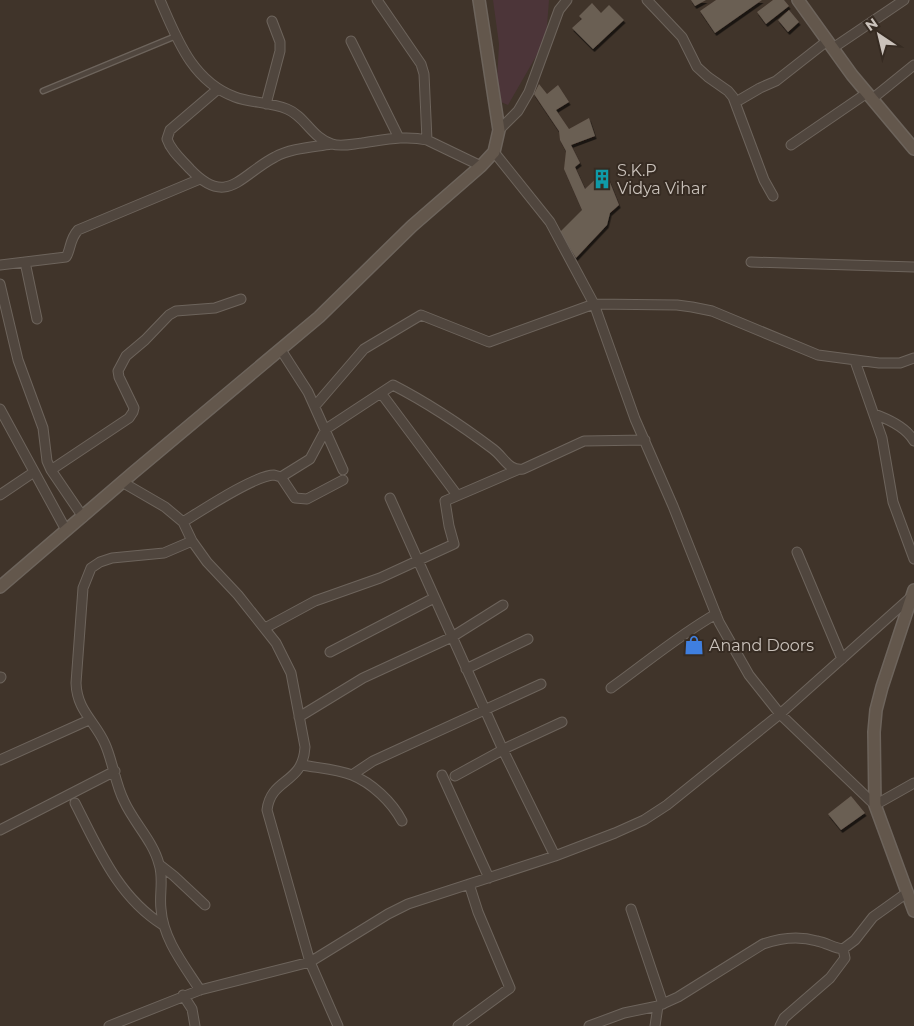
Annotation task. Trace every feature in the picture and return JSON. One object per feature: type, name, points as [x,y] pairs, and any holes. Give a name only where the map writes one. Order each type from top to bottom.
[{"type":"main road","points":[[0,587],[122,482],[281,350],[346,292],[412,226],[481,166],[494,152],[499,130],[479,0]]},
{"type":"main road","points":[[798,0],[870,96],[914,148]]},
{"type":"main road","points":[[912,594],[876,710],[874,732],[875,804],[914,911]]},
{"type":"street","points":[[160,0],[187,59],[200,75],[218,89],[236,98],[288,109],[298,116],[314,134],[331,144]]},
{"type":"street","points":[[377,0],[423,69],[427,140]]},
{"type":"street","points":[[499,130],[518,111],[529,92],[559,10],[566,0]]},
{"type":"street","points":[[647,0],[682,37],[697,67],[728,91],[736,102],[764,180],[773,196]]},
{"type":"street","points":[[736,102],[776,81],[830,44],[904,0]]},
{"type":"street","points":[[266,104],[280,51],[280,42],[272,22]]},
{"type":"street","points":[[351,41],[399,138]]},
{"type":"street","points":[[792,145],[870,96],[914,65]]},
{"type":"street","points":[[218,89],[170,130],[166,139],[170,147],[200,179],[208,185],[218,188],[239,181],[275,156],[331,144],[343,145],[399,138],[427,140],[481,166]]},
{"type":"street","points":[[494,152],[550,222],[594,304],[635,419],[716,614],[749,675],[780,714],[875,804],[914,783]]},
{"type":"street","points":[[0,265],[66,257],[69,253],[72,238],[78,230],[200,179]]},
{"type":"street","points":[[25,262],[37,319]]},
{"type":"street","points":[[751,262],[914,267]]},
{"type":"street","points":[[0,284],[18,360],[43,428],[47,461],[51,470],[83,516]]},
{"type":"street","points":[[51,470],[129,418],[134,408],[118,377],[118,371],[126,356],[146,340],[169,315],[183,310],[225,306],[241,299]]},
{"type":"street","points":[[315,406],[364,349],[421,315],[489,342],[594,304],[692,306],[712,311],[818,356],[900,363],[914,358]]},
{"type":"street","points":[[281,350],[308,392],[343,470]]},
{"type":"street","points":[[855,360],[882,438],[893,502],[914,559]]},
{"type":"street","points":[[281,477],[310,458],[326,429],[393,385],[432,406],[495,450],[511,467],[517,470]]},
{"type":"street","points":[[381,393],[457,495]]},
{"type":"street","points":[[0,409],[66,530]]},
{"type":"street","points":[[874,414],[890,420],[912,437],[914,441]]},
{"type":"street","points":[[265,628],[315,602],[380,578],[454,544],[445,501],[457,495],[523,469],[584,441],[645,440]]},
{"type":"street","points":[[0,495],[34,472]]},
{"type":"street","points":[[183,522],[250,483],[274,475],[281,477],[295,498],[302,499],[307,499],[343,480]]},
{"type":"street","points":[[122,482],[164,507],[183,522],[192,541],[212,568],[265,628],[285,658],[291,673],[305,747],[302,765],[296,774],[272,793],[267,810],[310,962],[338,1026]]},
{"type":"street","points":[[390,498],[466,670],[555,856]]},
{"type":"street","points":[[192,541],[164,553],[112,558],[100,562],[91,568],[83,588],[76,683],[79,701],[104,740],[115,771],[121,796],[156,854],[160,865],[162,881],[160,907],[163,925],[175,950],[200,990]]},
{"type":"street","points":[[797,552],[842,659]]},
{"type":"street","points":[[109,1026],[184,995],[310,962],[388,914],[408,904],[555,856],[644,820],[667,805],[780,714],[912,594]]},
{"type":"street","points":[[330,652],[434,598]]},
{"type":"street","points":[[299,717],[363,678],[452,637],[504,605]]},
{"type":"street","points":[[611,688],[683,634],[716,614]]},
{"type":"street","points":[[466,670],[528,639]]},
{"type":"street","points":[[352,775],[373,761],[541,684]]},
{"type":"street","points":[[0,760],[90,720]]},
{"type":"street","points":[[455,776],[503,750],[562,722]]},
{"type":"street","points":[[302,765],[352,775],[372,787],[390,803],[402,821]]},
{"type":"street","points":[[0,830],[115,771]]},
{"type":"street","points":[[442,775],[489,878]]},
{"type":"street","points":[[75,803],[114,877],[141,909],[163,925]]},
{"type":"street","points":[[160,865],[205,905]]},
{"type":"street","points":[[458,1026],[510,988],[478,912],[469,884]]},
{"type":"street","points":[[589,1026],[624,1013],[660,1005],[697,985],[763,944],[774,940],[787,938],[812,940],[843,949],[856,940],[873,918],[908,892]]},
{"type":"street","points":[[631,909],[660,1005],[655,1026]]},
{"type":"street","points":[[780,1026],[784,1018],[830,978],[845,958],[843,949]]},
{"type":"street","points":[[184,995],[192,1009],[195,1026]]},
{"type":"lane","points":[[42,91],[176,36]]},
{"type":"shaded area","points":[[493,0],[549,0],[546,39],[508,105],[496,100],[499,44]]},
{"type":"building","points":[[691,0],[706,0],[695,6]]},
{"type":"building","points":[[716,0],[762,0],[715,33],[700,11]]},
{"type":"building","points":[[773,0],[784,0],[789,6],[766,24],[757,12]]},
{"type":"building","points":[[592,3],[601,13],[609,5],[624,20],[593,49],[572,28],[582,19],[579,16]]},
{"type":"building","points":[[789,10],[799,22],[788,32],[778,20]]},
{"type":"building","name":"S.K.P Vidya Vihar","points":[[539,84],[547,94],[558,85],[569,102],[556,110],[569,129],[589,118],[595,136],[571,145],[580,163],[575,167],[585,189],[605,170],[619,205],[610,213],[607,225],[576,258],[560,232],[582,210],[564,169],[566,151],[560,140],[559,131],[534,94]]},
{"type":"building","points":[[851,796],[865,813],[841,830],[828,814]]},
{"type":"place","name":"S.K.P Vidya Vihar","points":[[602,179]]},
{"type":"place","name":"Anand Doors","points":[[694,645]]}]
